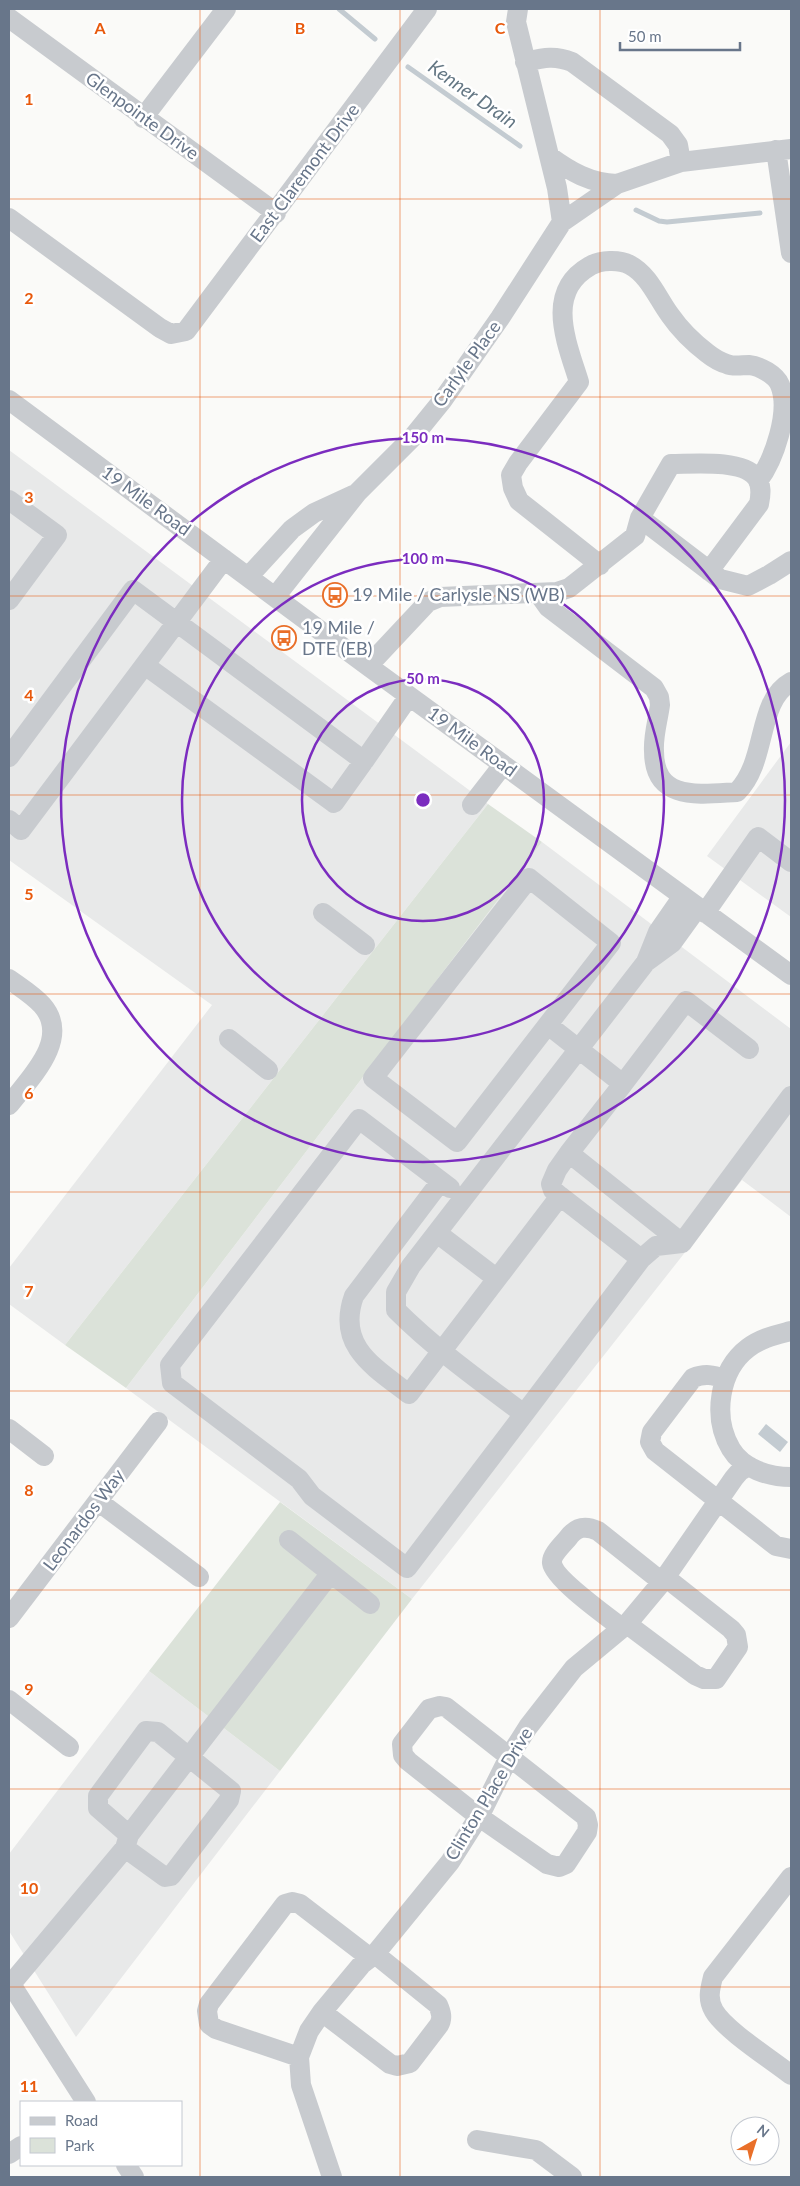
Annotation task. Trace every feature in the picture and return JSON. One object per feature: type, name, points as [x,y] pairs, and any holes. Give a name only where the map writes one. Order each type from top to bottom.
[{"type":"street","points":[[143,118],[226,9]]},
{"type":"street","name":"East Claremont Drive","points":[[9,218],[160,328],[171,334],[180,333],[190,327],[427,9]]},
{"type":"street","points":[[518,9],[516,22],[557,188],[562,222]]},
{"type":"street","name":"Glenpointe Drive","points":[[9,18],[143,118],[276,213]]},
{"type":"street","points":[[525,62],[560,57],[572,62],[670,134],[678,145],[681,162]]},
{"type":"street","name":"Carlyle Place","points":[[275,597],[357,493],[412,438],[442,401],[500,318],[562,222],[617,184],[681,162],[784,150],[791,254]]},
{"type":"street","name":"Carlyle Place","points":[[549,156],[562,165],[598,183],[617,184]]},
{"type":"street","points":[[600,565],[520,501],[513,488],[511,475],[579,382],[564,333],[562,316],[564,297],[573,280],[584,270],[598,262],[630,265],[654,286],[661,303],[671,317],[708,354],[728,365],[752,365],[768,372],[779,383],[784,398],[779,441],[766,470],[758,481]]},
{"type":"street","name":"19 Mile Road","points":[[9,400],[368,666],[791,975]]},
{"type":"street","points":[[368,666],[428,602],[440,597],[556,592],[569,588],[635,536],[640,518],[671,464],[722,464],[747,470],[758,481],[761,490],[759,504],[709,571]]},
{"type":"street","name":"Carlyle Place","points":[[248,577],[292,529],[314,513],[357,493]]},
{"type":"street","points":[[9,500],[57,535],[9,600]]},
{"type":"street","points":[[640,518],[720,579],[748,586],[791,561]]},
{"type":"street","points":[[9,820],[22,830],[224,559]]},
{"type":"street","points":[[9,757],[133,590],[364,760]]},
{"type":"street","points":[[538,593],[548,607],[654,688],[659,697],[660,705],[654,752],[658,776],[666,786],[678,792],[706,794],[737,792],[752,772],[772,701],[782,687],[791,682]]},
{"type":"street","points":[[146,666],[334,803],[409,696]]},
{"type":"street","points":[[472,805],[503,765]]},
{"type":"street","points":[[524,1414],[414,1328],[396,1310],[396,1292],[411,1266],[646,962],[658,932],[696,905],[758,837],[791,862]]},
{"type":"street","points":[[529,878],[611,943],[548,1025],[457,1142],[374,1078],[529,878]]},
{"type":"street","points":[[323,914],[364,945]]},
{"type":"street","points":[[9,979],[42,1005],[48,1014],[52,1028],[52,1042],[46,1056],[9,1105]]},
{"type":"street","points":[[641,1259],[553,1190],[551,1184],[557,1170],[686,1001],[749,1049]]},
{"type":"street","points":[[548,1025],[623,1084]]},
{"type":"street","points":[[229,1039],[268,1070]]},
{"type":"street","points":[[464,1198],[359,1119],[170,1365],[172,1383],[299,1479],[312,1496],[407,1568],[641,1259],[656,1246],[682,1243],[791,1096]]},
{"type":"street","points":[[569,1153],[682,1243]]},
{"type":"street","points":[[441,1181],[354,1296],[349,1318],[350,1334],[356,1348],[366,1360],[409,1394],[560,1196]]},
{"type":"street","points":[[437,1232],[496,1278]]},
{"type":"street","points":[[791,1331],[768,1337],[750,1346],[739,1356],[725,1379],[720,1403],[724,1431],[731,1450],[749,1466],[765,1474],[791,1477]]},
{"type":"street","points":[[725,1379],[710,1374],[693,1378],[652,1432],[650,1442],[655,1451],[776,1546],[791,1549]]},
{"type":"street","name":"Leonardos Way","points":[[9,1618],[158,1422]]},
{"type":"street","points":[[9,1429],[44,1456]]},
{"type":"street","name":"Clinton Place Drive","points":[[332,2177],[301,2085],[299,2057],[309,2031],[322,2012],[450,1862],[478,1816],[509,1757],[528,1727],[567,1676],[584,1659],[624,1626],[664,1580],[734,1478],[740,1470],[749,1466]]},
{"type":"street","points":[[99,1502],[199,1577]]},
{"type":"street","points":[[585,1528],[598,1531],[664,1580],[731,1629],[736,1635],[738,1647],[735,1654],[716,1679],[704,1679],[695,1675],[563,1581],[554,1568],[553,1556],[573,1532],[585,1528]]},
{"type":"street","points":[[290,1540],[330,1574],[370,1604]]},
{"type":"street","points":[[85,2101],[10,1982],[127,1841],[330,1574]]},
{"type":"street","points":[[9,1700],[69,1747]]},
{"type":"street","points":[[440,1706],[446,1707],[509,1757],[586,1817],[588,1825],[584,1839],[566,1864],[555,1867],[547,1864],[478,1816],[413,1766],[403,1755],[402,1744],[429,1708],[440,1706]]},
{"type":"street","points":[[146,1730],[158,1732],[189,1758],[231,1791],[229,1800],[171,1876],[164,1877],[127,1841],[98,1808],[98,1796],[146,1730]]},
{"type":"street","points":[[791,1877],[713,1977],[708,1994],[713,2010],[723,2022],[791,2075]]},
{"type":"street","points":[[299,2057],[216,2029],[210,2024],[208,2011],[209,2004],[285,1904],[292,1902],[300,1904],[438,2005],[442,2019],[410,2063],[397,2066],[381,2058],[322,2012]]},
{"type":"street","points":[[477,2140],[536,2150],[572,2177]]},
{"type":"street","points":[[9,2154],[20,2147]]},
{"type":"street","points":[[127,2166],[134,2177]]},
{"type":"shaded area","points":[[9,450],[488,804],[65,1345],[9,1304],[9,1268],[212,1005],[9,860]]},
{"type":"shaded area","points":[[791,742],[791,917],[707,856]]},
{"type":"shaded area","points":[[542,842],[791,1029],[791,1217],[742,1180],[412,1599],[126,1388]]},
{"type":"shaded area","points":[[766,1424],[788,1442],[780,1452],[758,1434]]},
{"type":"shaded area","points":[[149,1671],[280,1771],[76,2037],[9,1931],[9,1854]]},
{"type":"green space","points":[[488,804],[542,842],[126,1388],[65,1345]]},
{"type":"green space","points":[[280,1502],[412,1599],[280,1771],[149,1671]]},
{"type":"waterway","name":"Kenner Drain","points":[[339,9],[375,39]]},
{"type":"waterway","name":"Kenner Drain","points":[[408,67],[520,146]]},
{"type":"waterway","name":"Kenner Drain","points":[[636,210],[659,221],[667,222],[760,213]]},
{"type":"place","name":"19 Mile / Carlysle NS (WB)","points":[[335,595]]},
{"type":"place","name":"19 Mile / DTE (EB)","points":[[284,638]]}]
